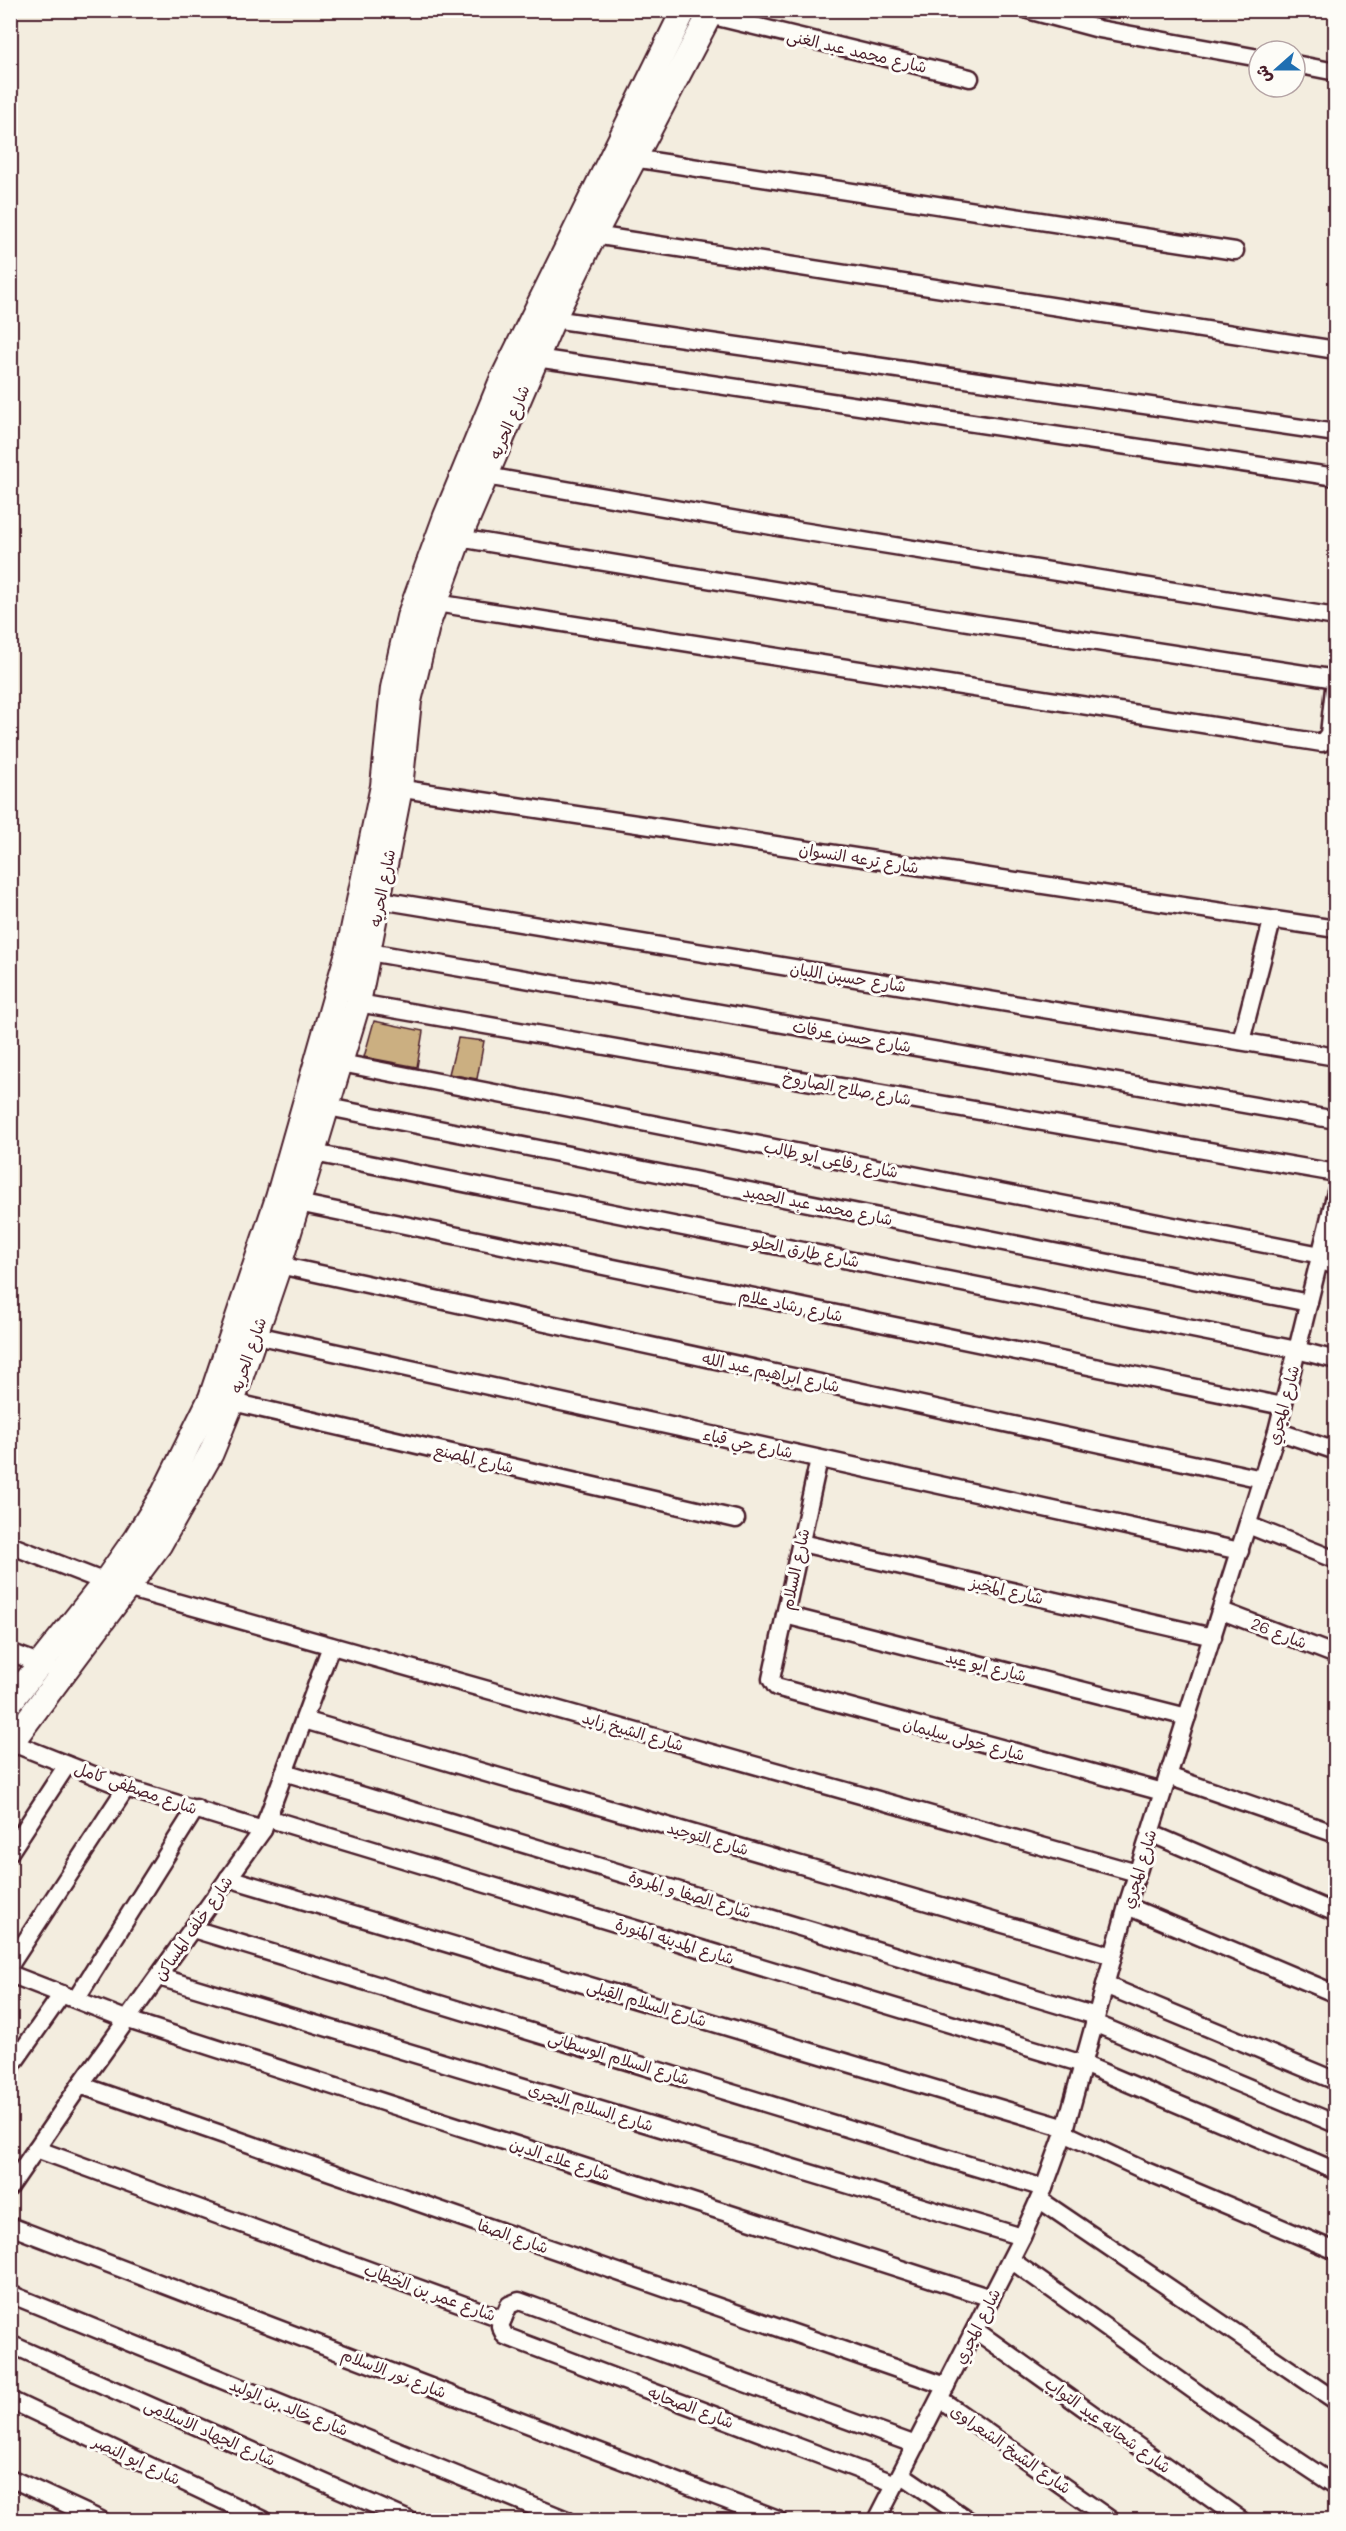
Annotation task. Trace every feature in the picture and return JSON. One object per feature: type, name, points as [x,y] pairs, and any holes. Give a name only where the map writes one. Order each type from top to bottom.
[{"type":"main road","name":"شارع الحريه","points":[[11,1743],[129,1588],[186,1500],[210,1453],[221,1400],[278,1198],[320,1056],[371,898],[412,684],[436,603],[459,538],[553,318],[633,158],[681,42],[684,10]]},
{"type":"main road","name":"شارع الحريه","points":[[391,787],[391,707],[402,640],[446,516],[502,380],[681,42],[711,13]]},
{"type":"main road","name":"شارع الحريه","points":[[10,1702],[105,1582],[164,1493],[221,1400],[256,1335],[314,1153],[358,1003],[369,952],[371,898]]},
{"type":"street","points":[[1028,10],[1099,29],[1247,56]]},
{"type":"street","name":"شارع محمد عبد الغنى","points":[[711,13],[970,78]]},
{"type":"street","points":[[1307,66],[1335,72]]},
{"type":"street","points":[[633,158],[1235,251]]},
{"type":"street","points":[[594,235],[1203,328],[1335,351]]},
{"type":"street","points":[[553,318],[1335,433]]},
{"type":"street","points":[[537,358],[1335,477]]},
{"type":"street","points":[[486,476],[807,532],[1335,617]]},
{"type":"street","points":[[436,603],[1323,743],[1329,734],[1335,680],[459,538]]},
{"type":"street","name":"شارع ترعه النسوان","points":[[391,787],[1335,929]]},
{"type":"street","name":"شارع حسين اللبان","points":[[371,898],[1335,1057]]},
{"type":"street","points":[[1241,1041],[1272,921]]},
{"type":"street","name":"شارع حسن عرفات","points":[[369,952],[1335,1120]]},
{"type":"street","name":"شارع صلاح الصاروخ","points":[[358,1003],[1335,1173]]},
{"type":"street","name":"شارع رفاعى ابو طالب","points":[[341,1063],[1320,1258],[1335,1266]]},
{"type":"street","name":"شارع محمد عبد الحميد","points":[[328,1107],[1309,1304]]},
{"type":"street","name":"شارع طارق الحلو","points":[[314,1153],[1297,1350],[1335,1360]]},
{"type":"street","name":"شارع المجري","points":[[877,2520],[1011,2260],[1042,2194],[1065,2130],[1137,1873],[1222,1611],[1277,1431],[1335,1194]]},
{"type":"street","name":"شارع رشاد علام","points":[[298,1203],[1283,1406]]},
{"type":"street","name":"شارع ابراهيم عبد الله","points":[[279,1265],[1262,1479]]},
{"type":"street","name":"شارع حي قباء","points":[[256,1335],[1240,1551]]},
{"type":"street","name":"شارع المصنع","points":[[221,1400],[736,1519]]},
{"type":"street","points":[[1277,1431],[1335,1452]]},
{"type":"street","name":"شارع السلام","points":[[771,1679],[819,1459]]},
{"type":"street","points":[[1248,1525],[1335,1560]]},
{"type":"street","name":"شارع المخبز","points":[[801,1543],[1213,1636]]},
{"type":"street","name":"شارع الشيخ زايد","points":[[10,1545],[105,1582],[1137,1873]]},
{"type":"street","name":"شارع 26","points":[[1222,1611],[1335,1655]]},
{"type":"street","name":"شارع ابو عيد","points":[[785,1616],[1187,1717]]},
{"type":"street","name":"شارع خلف المساكن","points":[[10,2187],[265,1824],[331,1646]]},
{"type":"street","points":[[10,1652],[63,1673]]},
{"type":"street","name":"شارع خولى سليمان","points":[[771,1679],[780,1689],[1165,1784],[1335,1834]]},
{"type":"street","name":"شارع التوحيد","points":[[304,1720],[1113,1956]]},
{"type":"street","name":"شارع مصطفى كامل","points":[[11,1743],[126,1788],[196,1808],[265,1824]]},
{"type":"street","points":[[10,1852],[67,1765]]},
{"type":"street","name":"شارع الصفا و المروة","points":[[284,1772],[1095,2020],[1335,2124]]},
{"type":"street","points":[[10,1965],[126,1788]]},
{"type":"street","points":[[11,2066],[69,1997],[196,1808]]},
{"type":"street","name":"شارع المدينه المنورة","points":[[265,1824],[1083,2064],[1335,2171]]},
{"type":"street","points":[[1150,1833],[1335,1914]]},
{"type":"street","name":"شارع السلام القبلى","points":[[228,1878],[1065,2130],[1139,2168],[1335,2251]]},
{"type":"street","points":[[1127,1906],[1335,1994]]},
{"type":"street","name":"شارع السلام الوسطانى","points":[[193,1929],[1042,2194],[1335,2401]]},
{"type":"street","name":"شارع علاء الدين","points":[[10,1974],[128,2020],[991,2298]]},
{"type":"street","name":"شارع السلام البحرى","points":[[159,1977],[1022,2237]]},
{"type":"street","points":[[1105,1985],[1335,2082]]},
{"type":"street","name":"شارع الصفا","points":[[80,2085],[943,2393]]},
{"type":"street","name":"شارع عمر بن الخطاب","points":[[36,2150],[503,2319],[509,2305],[519,2301],[916,2445]]},
{"type":"street","name":"شارع نور الاسلام","points":[[10,2226],[778,2520]]},
{"type":"street","points":[[1011,2260],[1217,2407],[1335,2486]]},
{"type":"street","name":"شارع خالد بن الوليد","points":[[10,2294],[567,2520]]},
{"type":"street","name":"شارع الصحابه","points":[[503,2319],[501,2330],[505,2336],[899,2479]]},
{"type":"street","name":"شارع شحاته عبد التواب","points":[[975,2330],[1241,2520]]},
{"type":"street","name":"شارع الجهاد الاسلامى","points":[[10,2344],[409,2520]]},
{"type":"street","name":"شارع الشيخ الشعراوى","points":[[943,2393],[1111,2520]]},
{"type":"street","name":"شارع ابو النصر","points":[[10,2400],[264,2520]]},
{"type":"street","points":[[10,2478],[101,2520]]},
{"type":"street","points":[[899,2479],[968,2520]]},
{"type":"building","points":[[374,1021],[423,1031],[417,1067],[364,1057]]},
{"type":"building","points":[[458,1038],[484,1041],[477,1079],[449,1074]]}]
